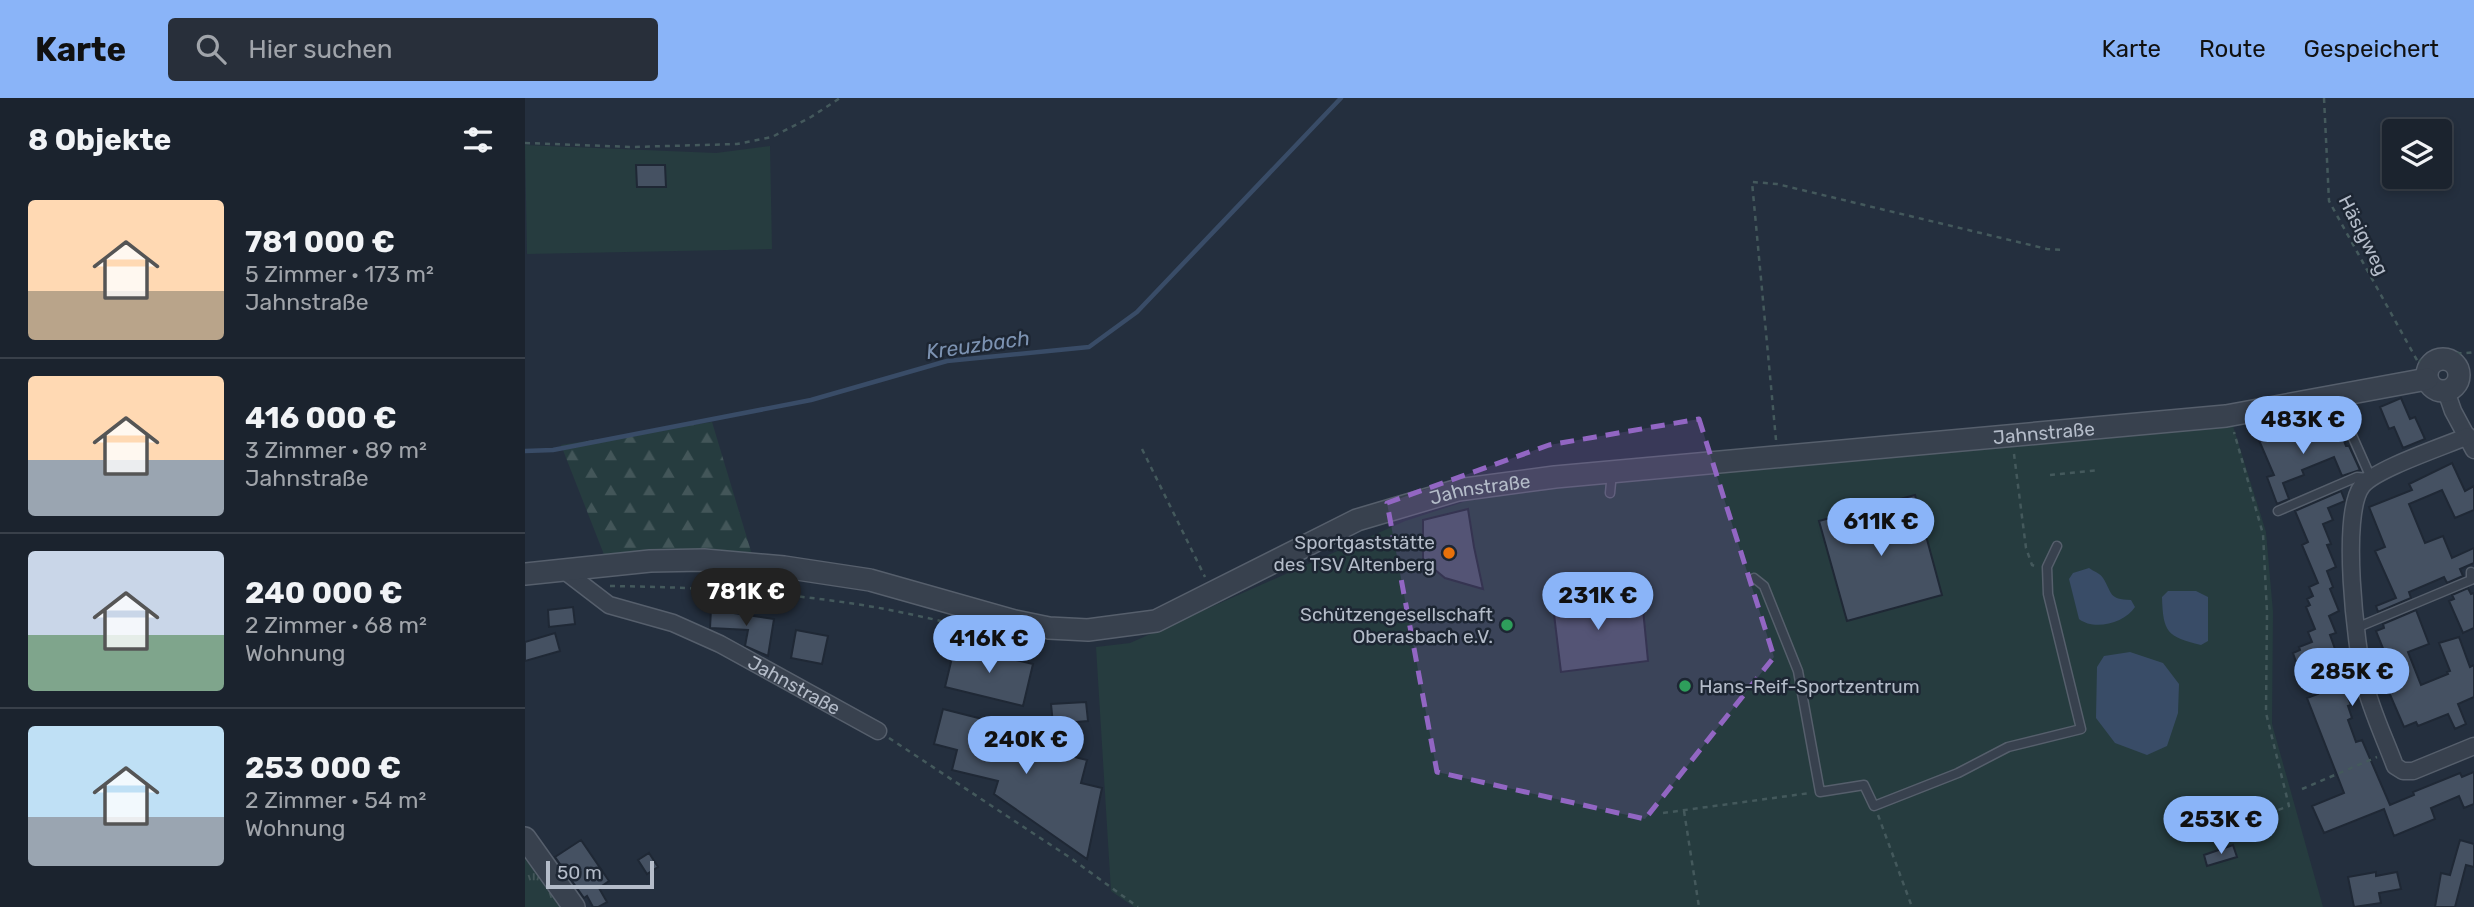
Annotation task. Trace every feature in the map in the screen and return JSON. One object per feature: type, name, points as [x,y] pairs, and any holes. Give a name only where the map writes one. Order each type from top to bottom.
[{"type":"street","name":"Jahnstraße","points":[[525,574],[650,561],[704,560],[785,567],[870,580],[1015,621],[1049,628],[1088,630],[1156,621],[1357,520],[1458,490],[1611,482],[1775,457],[2238,414],[2425,370],[2441,359],[2449,360],[2466,370],[2454,387],[2446,391]]},
{"type":"street","points":[[2425,370],[2434,388],[2446,391],[2453,411],[2471,443],[2371,478],[2362,486],[2356,497],[2351,531],[2356,628],[2364,681],[2396,766],[2403,771],[2413,771],[2474,746]]},
{"type":"street","name":"Jahnstraße","points":[[562,569],[608,605],[673,623],[720,644],[878,731]]},
{"type":"street","points":[[525,838],[574,907]]},
{"type":"lane","points":[[2278,511],[2357,477],[2371,478],[2347,424]]},
{"type":"lane","points":[[1754,578],[1764,586],[1798,671],[1820,792],[1864,785],[1874,806],[1958,773],[2008,747],[2081,729],[2048,594],[2047,567],[2057,546]]},
{"type":"lane","points":[[2356,628],[2471,580],[2471,572]]},
{"type":"path","points":[[525,143],[632,147],[737,144],[772,137],[840,98]]},
{"type":"path","name":"Häsigweg","points":[[2324,98],[2329,201],[2425,370]]},
{"type":"path","points":[[1775,457],[1775,409],[1752,182],[1777,184],[2047,249],[2064,250]]},
{"type":"path","points":[[2425,370],[2435,351],[2460,355],[2474,352]]},
{"type":"path","points":[[2194,841],[2289,806],[2266,713],[2267,612],[2263,534],[2233,436],[2238,414]]},
{"type":"path","points":[[2011,437],[2026,548],[2032,565],[2047,567]]},
{"type":"path","points":[[1142,449],[1212,592]]},
{"type":"path","points":[[2050,475],[2098,470]]},
{"type":"path","points":[[584,586],[686,587],[780,594],[868,606],[963,626]]},
{"type":"path","points":[[878,731],[1072,859],[1138,907]]},
{"type":"path","points":[[2302,789],[2390,752]]},
{"type":"path","points":[[1663,813],[1820,792]]},
{"type":"path","points":[[1874,806],[1912,907]]},
{"type":"path","points":[[1684,811],[1699,907]]},
{"type":"highlighted area","points":[[1699,419],[1774,657],[1645,819],[1437,772],[1387,503],[1549,445]]},
{"type":"green space","points":[[525,145],[716,153],[770,146],[772,249],[527,254]]},
{"type":"green space","points":[[712,422],[753,558],[605,557],[561,445]]},
{"type":"green space","name":"Hans-Reif-Sportzentrum","points":[[2233,426],[2266,532],[2273,612],[2272,724],[2323,907],[1134,907],[1111,891],[1096,647],[1130,643],[1405,521],[1485,495]]},
{"type":"green space","points":[[525,840],[567,901],[559,907],[525,907]]},
{"type":"water","points":[[2089,568],[2102,576],[2115,597],[2131,600],[2135,607],[2130,613],[2117,621],[2101,625],[2085,623],[2079,619],[2069,579],[2073,573]]},
{"type":"water","points":[[2168,591],[2196,591],[2208,597],[2208,641],[2201,645],[2174,636],[2169,631],[2164,618],[2162,597]]},
{"type":"water","points":[[2130,652],[2163,663],[2179,684],[2178,713],[2167,746],[2147,755],[2115,743],[2096,718],[2097,667],[2104,656]]},
{"type":"building","points":[[636,165],[665,165],[666,187],[637,187]]},
{"type":"building","points":[[2401,398],[2410,419],[2415,417],[2425,439],[2403,448],[2394,427],[2389,429],[2380,407]]},
{"type":"building","points":[[2292,424],[2300,445],[2325,435],[2324,432],[2338,426],[2360,470],[2342,476],[2334,457],[2302,470],[2304,475],[2283,483],[2289,499],[2277,504],[2267,477],[2274,475],[2258,438]]},
{"type":"building","points":[[2452,463],[2465,491],[2474,486],[2474,510],[2455,518],[2442,490],[2409,504],[2425,543],[2443,536],[2452,558],[2474,548],[2474,563],[2460,569],[2463,576],[2447,583],[2444,577],[2409,592],[2411,598],[2378,612],[2376,606],[2396,598],[2375,551],[2385,547],[2369,507],[2412,490],[2409,484]]},
{"type":"building","points":[[2341,491],[2345,501],[2328,508],[2333,520],[2323,524],[2331,544],[2327,545],[2336,567],[2327,571],[2333,587],[2330,589],[2339,611],[2329,616],[2336,633],[2330,635],[2335,649],[2330,651],[2339,675],[2343,673],[2348,685],[2343,686],[2351,705],[2348,706],[2352,718],[2348,720],[2356,742],[2362,740],[2390,805],[2414,795],[2413,792],[2460,773],[2462,777],[2474,772],[2474,804],[2464,808],[2459,796],[2431,808],[2435,819],[2394,836],[2384,809],[2324,833],[2312,806],[2344,793],[2307,698],[2318,694],[2309,668],[2299,671],[2293,653],[2300,650],[2299,647],[2312,642],[2308,632],[2315,629],[2306,607],[2310,605],[2307,599],[2313,596],[2309,587],[2318,583],[2302,545],[2308,542],[2295,511]]},
{"type":"building","points":[[1915,495],[1942,595],[1847,621],[1819,521]]},
{"type":"building","name":"Sportgaststätte des TSV Altenberg","points":[[1468,509],[1483,589],[1445,578],[1423,560],[1423,520]]},
{"type":"building","points":[[1566,579],[1571,608],[1642,599],[1648,661],[1561,672],[1550,581]]},
{"type":"building","points":[[2468,588],[2471,594],[2474,593],[2474,628],[2463,633],[2449,601],[2454,599],[2452,595]]},
{"type":"building","points":[[573,607],[575,624],[549,627],[548,610]]},
{"type":"building","points":[[711,609],[734,610],[733,613],[774,619],[768,656],[745,646],[748,630],[710,628]]},
{"type":"building","points":[[2416,610],[2429,644],[2408,652],[2421,685],[2450,671],[2439,643],[2459,637],[2470,667],[2474,665],[2474,697],[2458,704],[2466,724],[2455,729],[2448,714],[2418,726],[2416,722],[2404,727],[2385,683],[2395,678],[2376,631],[2384,628],[2383,624]]},
{"type":"building","points":[[796,630],[828,636],[822,664],[791,658]]},
{"type":"building","points":[[555,633],[560,651],[525,661],[525,642]]},
{"type":"building","points":[[955,645],[1033,664],[1023,706],[945,687]]},
{"type":"building","points":[[1086,702],[1088,721],[1053,724],[1051,704]]},
{"type":"building","points":[[943,709],[1006,725],[1005,732],[1036,739],[1034,747],[1087,760],[1081,783],[1102,788],[1087,859],[994,794],[998,781],[952,770],[957,750],[934,744]]},
{"type":"building","points":[[581,840],[609,881],[599,888],[607,902],[598,907],[593,907],[587,896],[584,898],[555,857]]},
{"type":"building","points":[[2460,840],[2474,844],[2474,867],[2466,865],[2455,907],[2435,907],[2441,873],[2450,875]]},
{"type":"building","points":[[2233,845],[2237,857],[2207,866],[2204,855]]},
{"type":"building","points":[[649,853],[658,867],[647,874],[638,860]]},
{"type":"building","points":[[2376,872],[2376,876],[2397,872],[2401,889],[2379,893],[2381,903],[2354,907],[2348,877]]},
{"type":"waterway","name":"Kreuzbach","points":[[525,451],[553,450],[811,400],[947,361],[1089,347],[1137,312],[1341,98]]},
{"type":"place","name":"Sportgaststätte des TSV Altenberg","points":[[1449,553]]},
{"type":"place","name":"Schützengesellschaft Oberasbach e.V.","points":[[1507,625]]},
{"type":"place","name":"Hans-Reif-Sportzentrum","points":[[1685,686]]}]
